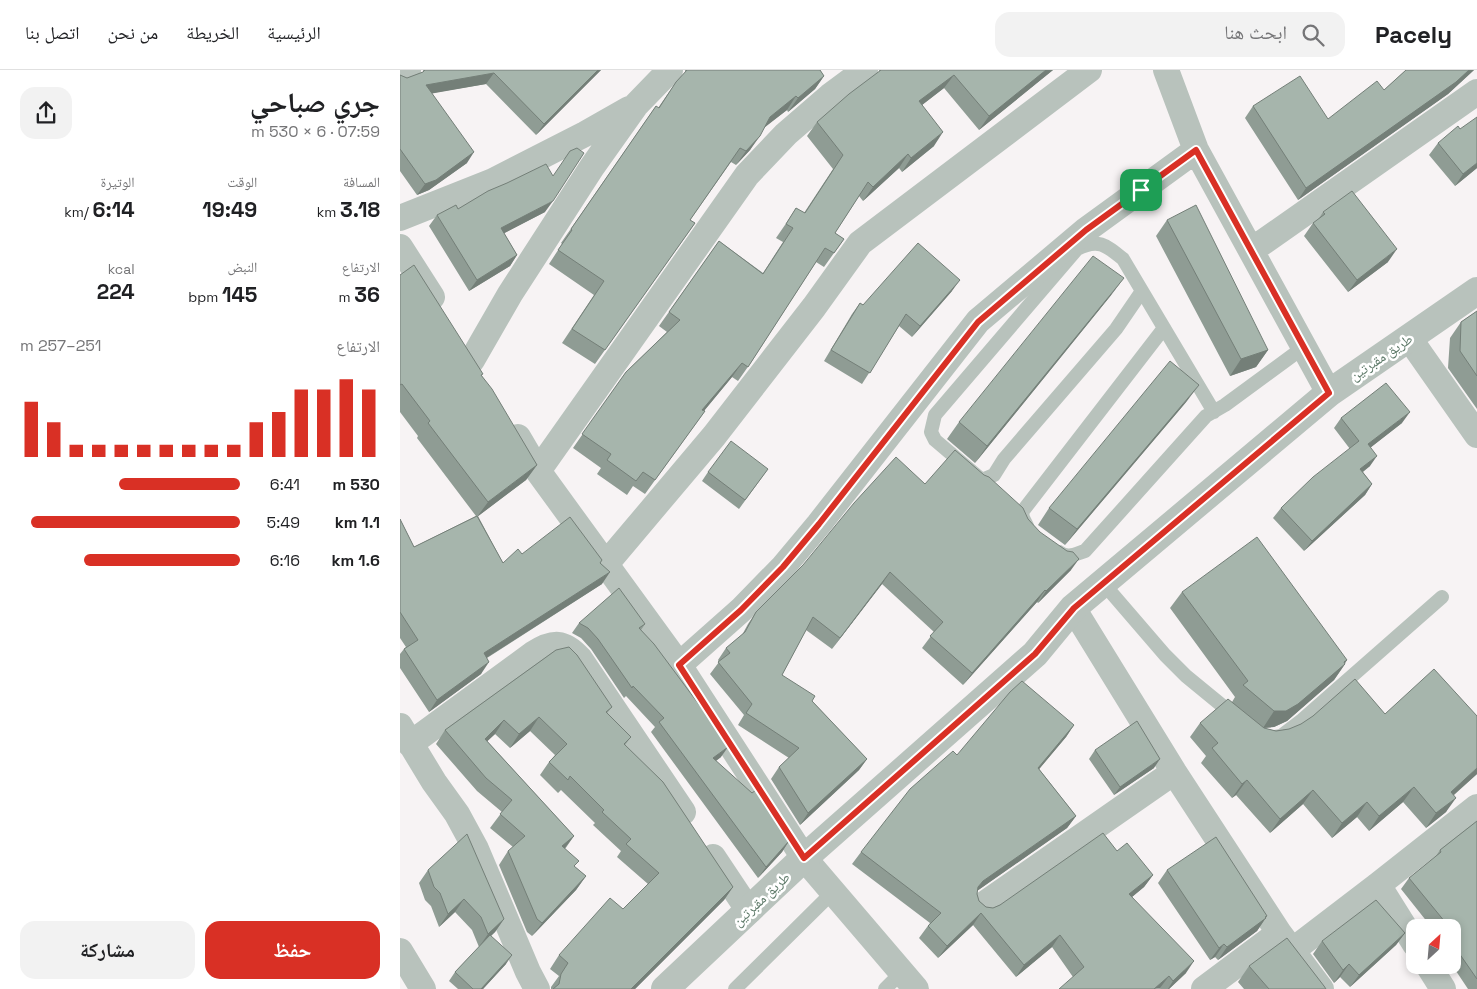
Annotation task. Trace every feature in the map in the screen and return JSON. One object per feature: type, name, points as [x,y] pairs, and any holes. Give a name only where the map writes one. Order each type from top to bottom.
[{"type":"street","points":[[400,74],[408,70]]},
{"type":"street","points":[[400,247],[477,368],[550,230],[636,105],[670,70]]},
{"type":"street","points":[[538,471],[747,175],[786,134],[830,96],[865,70]]},
{"type":"street","points":[[606,564],[714,436],[814,307],[860,243],[1089,70]]},
{"type":"street","points":[[1166,70],[1196,150],[1329,393]]},
{"type":"street","points":[[1252,250],[1477,92]]},
{"type":"street","points":[[400,218],[493,182],[636,105]]},
{"type":"street","points":[[679,665],[741,610],[783,567],[978,322],[1086,230],[1196,150]]},
{"type":"street","name":"طريق مقبرتين","points":[[665,989],[804,858],[1035,654],[1074,608],[1104,582],[1329,393],[1477,292]]},
{"type":"street","points":[[1409,338],[1477,435]]},
{"type":"street","points":[[507,420],[538,471],[679,665],[804,858],[834,892],[901,983]]},
{"type":"street","points":[[1074,608],[1174,772],[1286,942],[1321,989]]},
{"type":"street","points":[[537,989],[476,849],[457,814],[405,735],[539,650],[553,644],[571,649],[580,659],[749,911]]},
{"type":"street","points":[[983,905],[1174,772]]},
{"type":"street","points":[[1204,989],[1286,942],[1378,885],[1477,807]]},
{"type":"street","points":[[1378,885],[1406,930]]},
{"type":"street","points":[[400,951],[423,989]]},
{"type":"street","points":[[1434,974],[1443,989]]},
{"type":"lane","points":[[1142,291],[1116,329],[1004,459],[994,475],[982,480],[935,440],[931,432],[935,415],[1077,250],[1088,243],[1102,244],[1123,259],[1214,412]]},
{"type":"lane","points":[[1039,536],[1028,528],[1022,512],[1164,328]]},
{"type":"lane","points":[[1051,546],[1064,555],[1069,556],[1085,551],[1185,437],[1206,416],[1304,347]]},
{"type":"lane","points":[[1104,582],[1165,655],[1186,676],[1246,725]]},
{"type":"lane","points":[[1259,736],[1267,738],[1281,736],[1302,720],[1442,597]]},
{"type":"lane","points":[[735,989],[834,892]]},
{"type":"building","points":[[425,70],[598,70],[544,124],[494,73],[426,85],[474,152],[436,180],[425,184],[400,149],[400,75],[407,78]]},
{"type":"building","points":[[687,70],[820,70],[824,76],[798,98],[796,96],[770,117],[760,136],[746,151],[740,148],[690,220],[695,223],[605,350],[572,329],[604,281],[558,250],[656,106],[659,108],[676,82]]},
{"type":"building","points":[[881,70],[1046,70],[989,116],[954,75],[919,101],[943,132],[911,158],[908,154],[873,187],[868,182],[835,233],[844,239],[834,253],[825,248],[748,367],[742,363],[702,410],[705,411],[655,480],[643,472],[636,481],[607,460],[611,454],[582,434],[626,372],[680,320],[669,312],[719,241],[763,274],[793,228],[786,224],[796,208],[805,213],[843,155],[817,122],[849,94]]},
{"type":"building","points":[[1406,70],[1469,70],[1456,82],[1306,188],[1253,106],[1300,76],[1328,119],[1377,81],[1384,90]]},
{"type":"building","points":[[1477,117],[1477,163],[1463,174],[1438,143],[1458,126],[1460,129]]},
{"type":"building","points":[[577,148],[584,153],[553,201],[501,228],[517,255],[477,280],[437,215],[456,205],[458,209],[488,191],[546,164],[553,176],[570,151]]},
{"type":"building","points":[[1352,191],[1397,249],[1357,280],[1313,223],[1325,214],[1323,212]]},
{"type":"building","points":[[1196,205],[1268,350],[1241,359],[1167,220]]},
{"type":"building","points":[[918,243],[960,280],[920,326],[906,314],[870,373],[831,350],[860,303],[863,305]]},
{"type":"building","points":[[1093,256],[1124,278],[987,446],[959,422]]},
{"type":"building","points":[[414,265],[483,374],[481,375],[492,389],[537,465],[488,502],[428,423],[430,421],[402,384],[400,385],[400,275]]},
{"type":"building","points":[[1477,311],[1477,376],[1460,351],[1461,322]]},
{"type":"building","points":[[1170,361],[1199,385],[1077,529],[1049,508]]},
{"type":"building","points":[[1386,383],[1410,412],[1368,444],[1377,456],[1360,469],[1372,484],[1312,541],[1281,508],[1313,477],[1359,441],[1341,418]]},
{"type":"building","points":[[731,441],[768,469],[745,500],[708,472]]},
{"type":"building","points":[[955,450],[984,475],[989,477],[1023,508],[1028,519],[1040,532],[1067,551],[1073,552],[1079,559],[1045,590],[972,673],[930,636],[943,622],[890,572],[840,638],[813,617],[782,675],[815,696],[812,701],[867,759],[808,813],[779,767],[799,748],[746,713],[752,704],[718,662],[730,653],[726,648],[745,632],[756,612],[803,565],[854,503],[896,457],[925,484]]},
{"type":"building","points":[[477,516],[503,563],[518,549],[522,554],[570,517],[602,560],[600,563],[610,572],[484,653],[489,662],[437,700],[404,649],[418,640],[400,612],[400,519],[414,547]]},
{"type":"building","points":[[1257,537],[1347,660],[1344,662],[1345,664],[1298,704],[1286,711],[1274,711],[1243,685],[1248,681],[1182,592]]},
{"type":"building","points":[[619,588],[645,624],[639,628],[654,644],[712,722],[728,747],[713,758],[752,793],[756,790],[789,841],[766,867],[659,722],[664,718],[633,686],[632,688],[598,639],[588,628],[579,623]]},
{"type":"building","points":[[569,647],[577,655],[612,707],[606,712],[631,737],[624,744],[663,782],[733,887],[631,989],[553,989],[559,984],[561,974],[568,963],[559,955],[610,898],[623,909],[659,873],[626,844],[631,839],[602,812],[604,810],[570,776],[568,780],[549,762],[567,744],[539,717],[519,734],[504,720],[485,739],[574,836],[562,846],[579,861],[574,866],[586,876],[542,923],[537,919],[508,851],[525,836],[500,814],[512,800],[486,778],[445,730],[556,650]]},
{"type":"building","points":[[1434,669],[1477,716],[1477,768],[1451,792],[1456,798],[1436,813],[1414,787],[1379,816],[1367,802],[1342,823],[1313,790],[1280,819],[1247,780],[1242,784],[1212,748],[1218,743],[1200,723],[1228,699],[1264,728],[1276,731],[1289,729],[1313,716],[1355,679],[1385,714]]},
{"type":"building","points":[[1022,681],[1074,725],[1038,768],[1076,816],[983,881],[978,887],[979,901],[986,907],[993,908],[1000,905],[1103,833],[1117,851],[1127,843],[1153,875],[1129,894],[1194,961],[1173,981],[1169,976],[1154,989],[1059,989],[1084,967],[1060,935],[1024,965],[981,913],[947,946],[928,926],[941,913],[861,852],[910,789],[953,751],[957,755],[1010,692]]},
{"type":"building","points":[[1137,721],[1160,759],[1120,787],[1095,750]]},
{"type":"building","points":[[1477,821],[1477,979],[1461,956],[1461,919],[1443,919],[1409,878],[1441,852],[1440,850]]},
{"type":"building","points":[[467,834],[504,919],[488,934],[481,917],[464,899],[448,914],[440,893],[434,887],[428,870]]},
{"type":"building","points":[[1216,837],[1267,916],[1227,947],[1224,944],[1219,948],[1167,870]]},
{"type":"building","points":[[1376,900],[1405,933],[1359,975],[1349,964],[1343,970],[1322,941]]},
{"type":"building","points":[[490,935],[512,955],[481,989],[473,989],[455,972]]},
{"type":"building","points":[[1287,938],[1326,989],[1269,989],[1249,966]]},
{"type":"route","points":[[1196,150],[1329,393],[1074,608],[1035,654],[804,858],[679,665],[741,610],[783,567],[978,322],[1086,230],[1141,190],[1196,150]]}]
